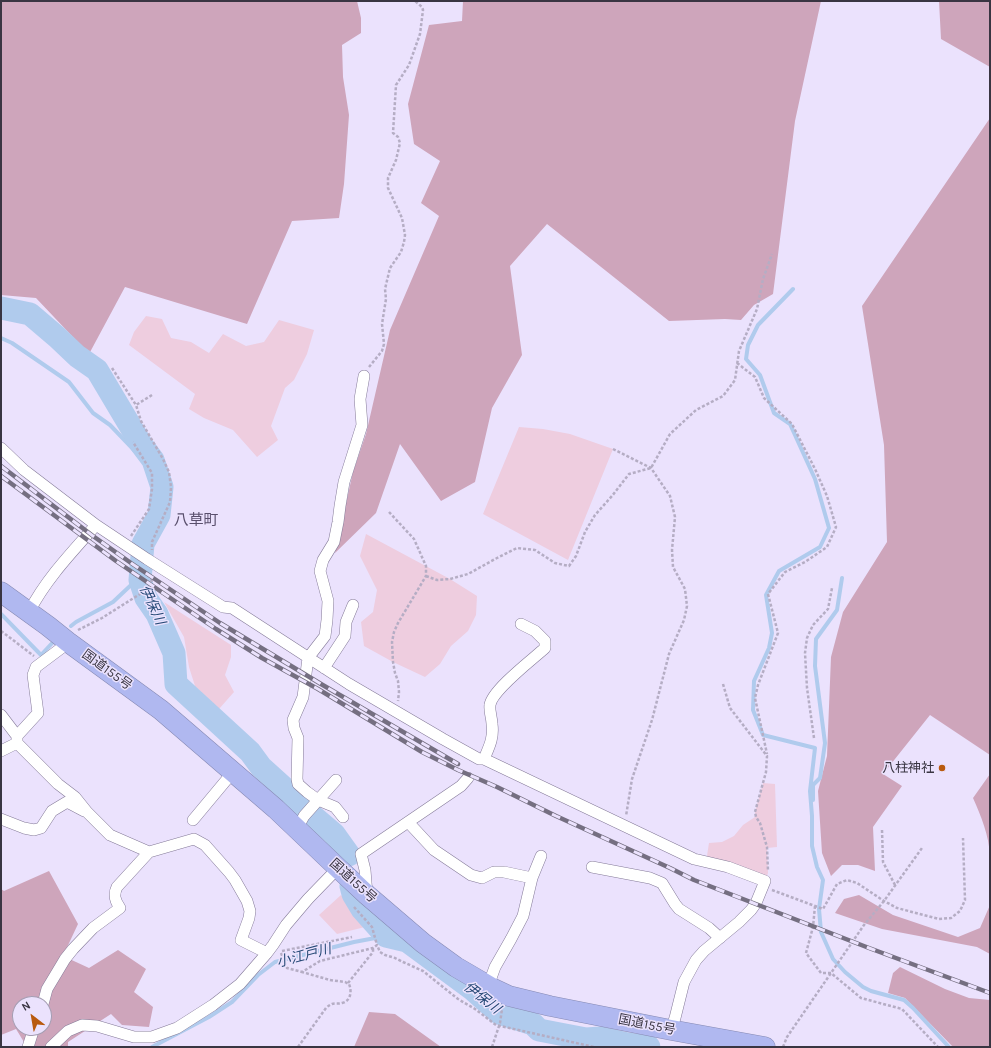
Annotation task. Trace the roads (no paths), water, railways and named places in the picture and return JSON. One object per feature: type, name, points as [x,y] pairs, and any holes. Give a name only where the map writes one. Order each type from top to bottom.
[{"type":"highway","name":"国道155号","points":[[1,592],[161,710],[276,808],[308,813],[338,868],[423,943],[456,967],[509,996],[550,1006],[765,1047]]},
{"type":"street","points":[[308,813],[297,779],[298,738],[293,720],[303,697],[308,658],[325,636],[328,601],[320,571],[334,542],[344,482],[362,425],[360,399],[364,376]]},
{"type":"street","points":[[1,448],[24,470],[96,525],[150,561],[223,607],[232,608],[294,647],[324,668],[473,756],[561,795],[694,859],[728,867],[765,881],[756,903],[751,910],[704,951],[696,960],[684,982],[671,1030]]},
{"type":"street","points":[[29,612],[55,573],[96,525]]},
{"type":"street","points":[[324,668],[345,636],[346,622],[353,605]]},
{"type":"street","points":[[484,760],[493,737],[490,705],[495,694],[504,684],[546,648],[545,641],[535,631],[521,624]]},
{"type":"street","points":[[1,751],[17,739],[38,713],[33,675],[36,667],[68,642]]},
{"type":"street","points":[[1,715],[17,739],[58,784],[75,797],[87,812],[110,835],[149,852]]},
{"type":"street","points":[[193,820],[233,772]]},
{"type":"street","points":[[367,895],[365,870],[361,854],[461,786],[468,778]]},
{"type":"street","points":[[308,813],[336,780]]},
{"type":"street","points":[[1,819],[24,828],[34,830],[41,828],[52,811],[67,802],[87,812]]},
{"type":"street","points":[[308,813],[335,807],[343,817]]},
{"type":"street","points":[[408,822],[434,850],[471,875],[482,878],[494,872],[504,872],[532,878]]},
{"type":"street","points":[[45,996],[47,989],[65,959],[73,949],[93,928],[120,908],[114,898],[114,892],[117,886],[149,852],[194,839],[205,845],[235,880],[247,901],[250,911],[249,918],[241,940],[267,953]]},
{"type":"street","points":[[492,988],[491,978],[495,967],[523,916],[532,878],[541,856]]},
{"type":"street","points":[[592,867],[650,878],[662,883],[679,909],[709,928],[720,938]]},
{"type":"street","points":[[51,1047],[68,1031],[82,1025],[97,1026],[134,1037],[152,1037],[177,1028],[213,1005],[240,984],[267,953],[286,925],[308,899],[338,868]]},
{"type":"street","points":[[28,1047],[31,1036]]},
{"type":"waterway","points":[[793,289],[758,325],[748,345],[746,359],[760,375],[774,413],[790,424],[815,479],[829,528],[820,547],[779,571],[766,595],[772,633],[769,648],[754,681],[753,710],[763,735],[815,748],[810,791],[812,846],[817,867],[823,880],[819,909],[821,932],[833,959],[845,972],[863,987],[871,991],[904,1000],[949,1047]]},
{"type":"waterway","name":"伊保川","points":[[1,308],[30,314],[77,356],[97,370],[141,444],[153,460],[162,487],[159,515],[143,544],[140,580],[146,598],[157,614],[174,653],[176,684],[250,752],[261,767],[301,806],[334,834],[349,855]]},
{"type":"waterway","points":[[1,338],[12,343],[69,382],[93,413],[110,425],[134,450]]},
{"type":"waterway","points":[[813,800],[813,785],[820,778],[825,743],[815,666],[816,639],[837,610],[842,578]]},
{"type":"waterway","points":[[71,626],[113,602],[130,586],[140,580]]},
{"type":"waterway","points":[[1,614],[41,655],[55,640]]},
{"type":"waterway","name":"伊保川","points":[[351,886],[353,894],[362,909],[386,936],[407,941],[472,989],[499,1013],[533,1024],[539,1030],[586,1039],[601,1038],[649,1047]]},
{"type":"waterway","name":"小江戸川","points":[[152,1047],[209,1017],[232,1002],[258,975],[275,962],[354,942],[386,936]]},
{"type":"railway","points":[[1,466],[93,536],[220,623],[458,764]]},
{"type":"railway","points":[[1,476],[116,561],[216,629],[262,658],[318,689],[422,752],[694,880],[990,993]]},
{"type":"place","name":"八柱神社","points":[[942,768]]},
{"type":"district","name":"八草町","points":[[196,521]]}]
